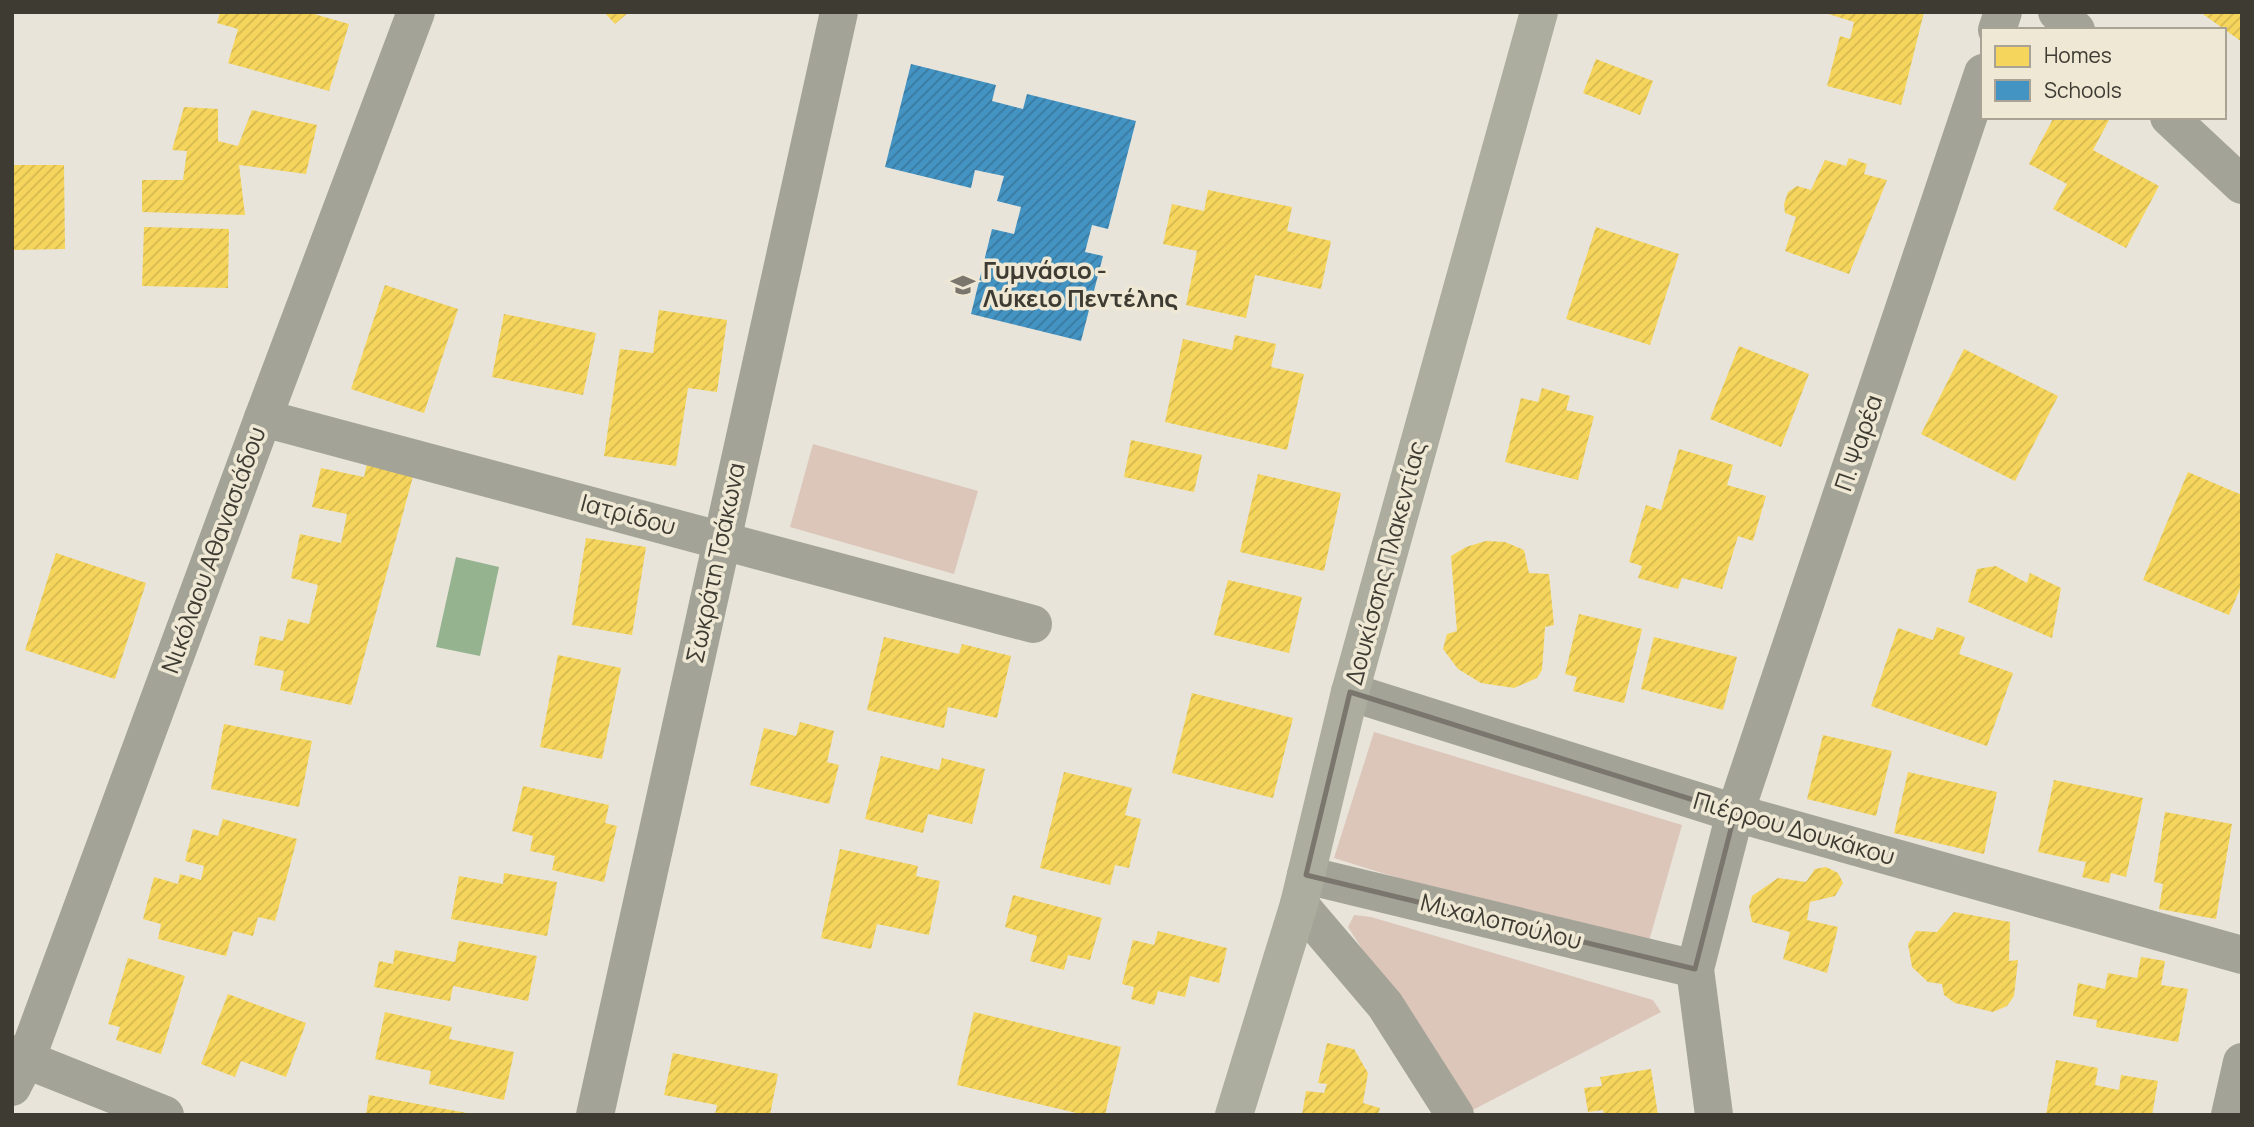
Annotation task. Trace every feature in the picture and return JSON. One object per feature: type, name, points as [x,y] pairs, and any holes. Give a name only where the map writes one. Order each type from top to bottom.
[{"type":"main road","name":"Δουκίσσης Πλακεντίας","points":[[1234,1115],[1302,889],[1350,692],[1539,12]]},
{"type":"street","name":"Νικόλαου Αθανασιάδου","points":[[17,1067],[416,12]]},
{"type":"street","name":"Σωκράτη Τσάκωνα","points":[[595,1115],[720,540],[839,12]]},
{"type":"street","points":[[2057,12],[2074,28]]},
{"type":"street","name":"Π. Ψαρέα","points":[[1695,969],[1735,813],[1981,79]]},
{"type":"street","points":[[2171,119],[2242,186]]},
{"type":"street","name":"Ιατρίδου","points":[[263,418],[1033,624]]},
{"type":"street","name":"Πιέρρου Δουκάκου","points":[[1350,692],[1735,813],[2242,955]]},
{"type":"street","points":[[1302,889],[1385,1005],[1455,1115]]},
{"type":"street","name":"Μιχαλοπούλου","points":[[1302,889],[1695,969]]},
{"type":"street","points":[[1695,969],[1714,1115]]},
{"type":"street","points":[[2230,1115],[2242,1062]]},
{"type":"street","points":[[17,1067],[165,1115]]},
{"type":"highlighted area","points":[[1350,692],[1735,813],[1695,969],[1306,875]]},
{"type":"shaded area","points":[[813,444],[978,491],[954,574],[790,527]]},
{"type":"shaded area","points":[[456,557],[499,567],[480,656],[436,647]]},
{"type":"shaded area","points":[[1374,732],[1682,825],[1645,955],[1334,858]]},
{"type":"shaded area","points":[[1354,915],[1371,917],[1653,1000],[1661,1012],[1467,1113],[1348,927]]},
{"type":"building: Homes","points":[[220,12],[307,12],[349,24],[329,91],[228,63],[238,29],[217,23]]},
{"type":"building: Homes","points":[[604,12],[629,12],[615,24]]},
{"type":"building: Homes","points":[[1822,12],[1924,12],[1901,105],[1827,86],[1840,36],[1850,39],[1854,22]]},
{"type":"building: Homes","points":[[2200,12],[2242,12],[2242,42]]},
{"type":"building: Homes","points":[[1596,59],[1653,81],[1640,115],[1583,93]]},
{"type":"building: Homes","points":[[184,107],[218,109],[218,141],[238,146],[252,110],[317,125],[306,174],[239,165],[245,215],[142,212],[142,180],[183,180],[187,151],[172,150]]},
{"type":"building: Homes","points":[[2053,119],[2107,119],[2093,150],[2159,186],[2126,248],[2053,209],[2067,184],[2029,164]]},
{"type":"building: Homes","points":[[1849,158],[1867,164],[1864,174],[1887,180],[1849,274],[1785,251],[1796,217],[1785,213],[1784,204],[1788,192],[1797,186],[1811,190],[1825,160],[1846,166]]},
{"type":"building: Homes","points":[[12,165],[64,165],[65,249],[12,250]]},
{"type":"building: Homes","points":[[1208,190],[1292,207],[1287,231],[1331,241],[1321,289],[1255,275],[1246,318],[1186,305],[1197,251],[1163,244],[1172,204],[1204,211]]},
{"type":"building: Homes","points":[[144,227],[229,229],[228,288],[142,286]]},
{"type":"building: Homes","points":[[1596,227],[1679,254],[1650,345],[1566,319]]},
{"type":"building: Homes","points":[[385,285],[458,309],[424,413],[351,389]]},
{"type":"building: Homes","points":[[659,310],[727,320],[717,392],[688,388],[676,466],[604,456],[620,349],[653,353]]},
{"type":"building: Homes","points":[[504,314],[596,333],[583,395],[492,377]]},
{"type":"building: Homes","points":[[1235,335],[1276,344],[1271,367],[1304,374],[1287,450],[1165,422],[1183,339],[1232,350]]},
{"type":"building: Homes","points":[[1739,346],[1809,374],[1781,447],[1710,419]]},
{"type":"building: Homes","points":[[1964,349],[2058,396],[2015,481],[1921,434]]},
{"type":"building: Homes","points":[[1542,388],[1570,396],[1566,410],[1594,416],[1578,480],[1505,462],[1521,398],[1538,402]]},
{"type":"building: Homes","points":[[1131,440],[1202,455],[1194,492],[1124,477]]},
{"type":"building: Homes","points":[[1679,449],[1733,465],[1727,485],[1766,496],[1753,541],[1738,536],[1722,589],[1682,578],[1678,589],[1638,578],[1642,566],[1629,562],[1646,505],[1661,510]]},
{"type":"building: Homes","points":[[368,459],[415,469],[351,705],[280,690],[284,671],[254,665],[260,636],[283,641],[288,619],[309,624],[318,585],[291,578],[300,534],[341,543],[347,514],[312,507],[321,468],[364,477]]},
{"type":"building: Homes","points":[[2188,472],[2242,495],[2242,584],[2229,615],[2143,580]]},
{"type":"building: Homes","points":[[1258,474],[1341,493],[1324,571],[1240,552]]},
{"type":"building: Homes","points":[[586,538],[646,547],[632,635],[572,625]]},
{"type":"building: Homes","points":[[1486,541],[1505,542],[1524,550],[1529,573],[1549,574],[1554,625],[1545,627],[1542,670],[1537,678],[1514,688],[1481,683],[1458,669],[1443,649],[1447,634],[1457,631],[1451,556],[1466,547]]},
{"type":"building: Homes","points":[[56,553],[146,583],[115,679],[25,650]]},
{"type":"building: Homes","points":[[1996,566],[2027,583],[2030,573],[2061,588],[2052,638],[1968,602],[1977,569]]},
{"type":"building: Homes","points":[[1228,580],[1302,597],[1289,653],[1214,635]]},
{"type":"building: Homes","points":[[1579,614],[1642,629],[1624,703],[1573,691],[1577,677],[1565,674]]},
{"type":"building: Homes","points":[[1937,627],[1965,637],[1959,654],[2013,673],[1987,746],[1871,706],[1898,628],[1933,640]]},
{"type":"building: Homes","points":[[884,637],[959,654],[962,644],[1011,656],[997,718],[948,707],[944,728],[867,710]]},
{"type":"building: Homes","points":[[1654,637],[1737,657],[1723,710],[1641,689]]},
{"type":"building: Homes","points":[[558,655],[621,668],[602,759],[540,747]]},
{"type":"building: Homes","points":[[1192,693],[1293,718],[1273,798],[1172,773]]},
{"type":"building: Homes","points":[[800,722],[834,731],[827,762],[839,765],[829,804],[750,785],[764,728],[796,736]]},
{"type":"building: Homes","points":[[224,724],[312,741],[299,807],[211,789]]},
{"type":"building: Homes","points":[[1823,735],[1892,751],[1876,816],[1807,799]]},
{"type":"building: Homes","points":[[881,756],[939,770],[942,758],[985,769],[972,824],[928,814],[923,833],[865,819]]},
{"type":"building: Homes","points":[[1064,772],[1132,788],[1125,815],[1141,819],[1129,868],[1115,865],[1110,885],[1040,868]]},
{"type":"building: Homes","points":[[1908,772],[1997,792],[1984,854],[1894,833]]},
{"type":"building: Homes","points":[[2054,780],[2143,798],[2126,877],[2111,873],[2109,883],[2082,877],[2086,862],[2038,852]]},
{"type":"building: Homes","points":[[523,786],[609,805],[605,823],[617,826],[604,882],[552,870],[555,856],[530,851],[533,836],[512,831]]},
{"type":"building: Homes","points":[[2165,812],[2232,824],[2216,919],[2159,909],[2163,884],[2154,882]]},
{"type":"building: Homes","points":[[223,819],[297,839],[275,921],[258,917],[253,936],[233,931],[226,956],[158,939],[161,924],[143,919],[154,877],[178,884],[180,874],[201,880],[204,866],[185,861],[193,829],[218,836]]},
{"type":"building: Homes","points":[[840,849],[918,866],[916,876],[940,881],[929,935],[877,924],[871,949],[821,938]]},
{"type":"building: Homes","points":[[1826,867],[1838,873],[1843,883],[1835,896],[1810,902],[1807,920],[1838,927],[1827,973],[1783,959],[1790,932],[1752,922],[1749,907],[1752,896],[1778,878],[1806,882],[1815,869]]},
{"type":"building: Homes","points":[[504,873],[557,882],[547,936],[451,919],[459,876],[503,884]]},
{"type":"building: Homes","points":[[1013,895],[1102,918],[1090,960],[1068,955],[1064,970],[1030,961],[1037,936],[1005,927]]},
{"type":"building: Homes","points":[[1954,912],[2010,922],[2009,961],[2018,960],[2014,996],[2007,1006],[1993,1012],[1955,1003],[1944,995],[1942,984],[1928,982],[1912,967],[1908,944],[1916,931],[1937,932]]},
{"type":"building: Homes","points":[[1158,931],[1227,948],[1219,983],[1190,976],[1185,997],[1158,991],[1154,1005],[1131,999],[1134,987],[1122,984],[1133,940],[1154,945]]},
{"type":"building: Homes","points":[[459,941],[537,956],[528,1001],[453,986],[450,1001],[374,987],[379,961],[393,964],[395,950],[455,962]]},
{"type":"building: Homes","points":[[2141,957],[2165,961],[2161,985],[2188,989],[2178,1042],[2096,1027],[2097,1020],[2073,1016],[2078,983],[2105,989],[2108,973],[2137,978]]},
{"type":"building: Homes","points":[[128,958],[185,976],[161,1054],[116,1040],[120,1027],[108,1024]]},
{"type":"building: Homes","points":[[228,994],[306,1023],[286,1077],[241,1061],[235,1077],[201,1064]]},
{"type":"building: Homes","points":[[385,1012],[452,1027],[449,1039],[514,1052],[504,1100],[429,1084],[431,1071],[375,1059]]},
{"type":"building: Homes","points":[[974,1012],[1121,1047],[1105,1115],[1085,1115],[957,1085]]},
{"type":"building: Homes","points":[[1327,1043],[1354,1049],[1368,1073],[1363,1103],[1380,1108],[1378,1115],[1302,1115],[1306,1091],[1324,1093],[1327,1084],[1318,1083]]},
{"type":"building: Homes","points":[[673,1053],[778,1074],[770,1115],[715,1115],[717,1105],[664,1095]]},
{"type":"building: Homes","points":[[2056,1060],[2098,1068],[2095,1085],[2119,1090],[2121,1075],[2158,1081],[2152,1115],[2046,1115]]},
{"type":"building: Homes","points":[[1651,1069],[1658,1115],[1604,1115],[1603,1110],[1588,1112],[1584,1088],[1602,1086],[1600,1077]]},
{"type":"building: Homes","points":[[369,1095],[467,1113],[467,1115],[366,1115]]},
{"type":"building: Schools","points":[[911,64],[996,85],[992,101],[1023,109],[1027,94],[1136,121],[1108,229],[1092,225],[1085,252],[1103,256],[1081,341],[971,314],[992,229],[1014,234],[1021,207],[997,201],[1004,176],[975,170],[971,188],[885,167]]},
{"type":"place","name":"Γυμνάσιο - Λύκειο Πεντέλης","points":[[963,285]]}]
